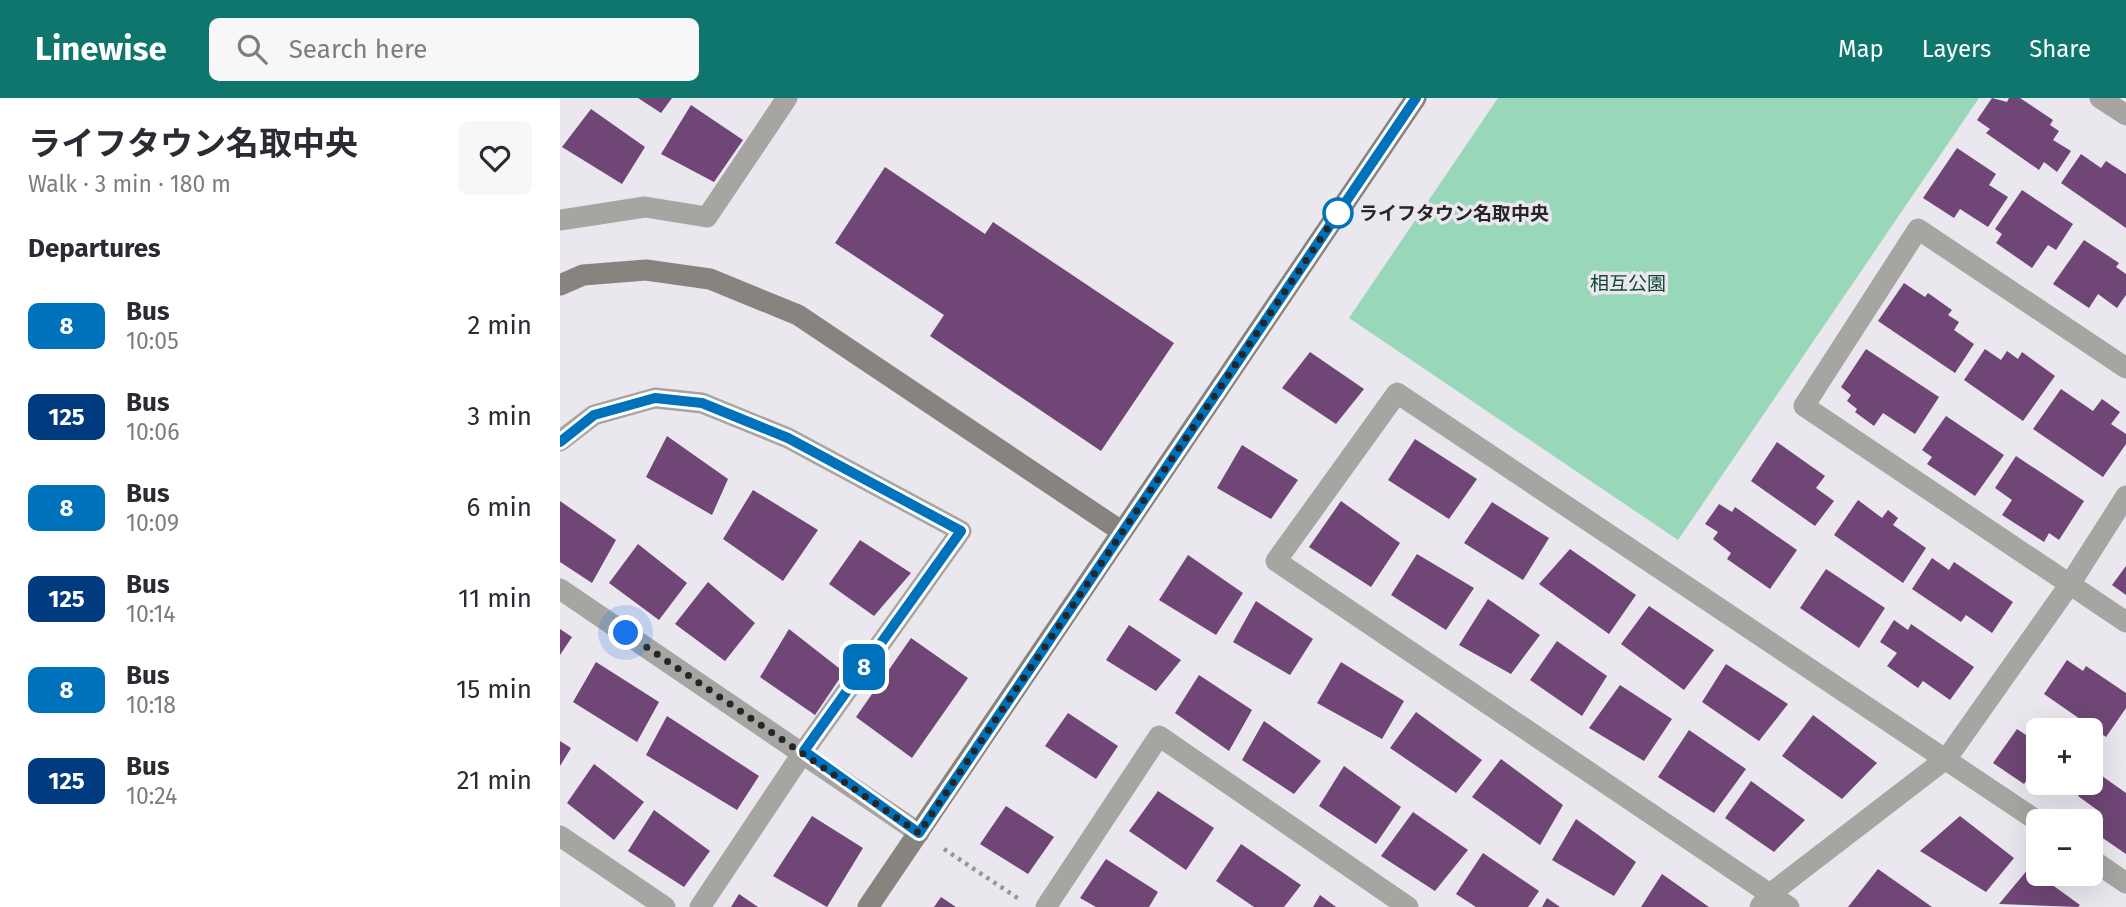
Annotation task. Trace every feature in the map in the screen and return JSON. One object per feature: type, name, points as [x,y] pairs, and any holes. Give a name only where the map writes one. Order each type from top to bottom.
[{"type":"street","points":[[560,220],[645,208],[707,216],[787,98]]},
{"type":"street","points":[[868,907],[1416,98]]},
{"type":"street","points":[[2100,98],[2126,116]]},
{"type":"street","points":[[2126,368],[1918,229],[1804,406],[2126,622]]},
{"type":"street","points":[[560,285],[583,275],[646,270],[710,279],[798,315],[1121,531]]},
{"type":"street","points":[[1789,907],[1765,900],[1276,561],[1397,393],[2026,813]]},
{"type":"street","points":[[560,442],[594,415],[655,398],[702,403],[788,438],[961,531],[804,751],[699,907]]},
{"type":"street","points":[[1765,900],[1947,758],[2070,584],[2126,496]]},
{"type":"street","points":[[560,589],[804,751],[919,833]]},
{"type":"street","points":[[1046,907],[1159,736],[1408,907]]},
{"type":"street","points":[[560,836],[665,907]]},
{"type":"street","points":[[2103,867],[2126,883]]},
{"type":"path","points":[[919,833],[1020,900]]},
{"type":"green space","name":"相互公園","points":[[1498,98],[1979,98],[1678,540],[1349,318]]},
{"type":"building","points":[[638,98],[672,98],[661,113]]},
{"type":"building","points":[[1992,98],[2007,102],[2009,98],[2020,98],[2053,120],[2050,125],[2059,131],[2053,140],[2071,151],[2057,172],[2044,162],[2039,170],[1986,133],[1990,129],[1977,120]]},
{"type":"building","points":[[691,105],[743,140],[714,182],[661,154]]},
{"type":"building","points":[[591,109],[645,147],[622,184],[562,147]]},
{"type":"building","points":[[1957,148],[1996,174],[1989,185],[2008,197],[1988,227],[1960,209],[1954,218],[1923,198]]},
{"type":"building","points":[[2081,154],[2101,168],[2106,161],[2126,174],[2126,228],[2061,183]]},
{"type":"building","points":[[885,167],[985,234],[993,222],[1174,343],[1101,451],[930,336],[944,315],[835,243]]},
{"type":"building","points":[[2022,190],[2073,224],[2056,250],[2048,245],[2032,268],[1996,243],[2002,234],[1995,229]]},
{"type":"building","points":[[2084,240],[2119,263],[2116,267],[2126,274],[2126,295],[2117,308],[2098,294],[2089,308],[2053,284]]},
{"type":"building","points":[[1904,283],[1925,297],[1928,293],[1952,310],[1948,315],[1959,322],[1954,330],[1974,344],[1955,373],[1878,321]]},
{"type":"building","points":[[1866,349],[1939,397],[1915,434],[1883,413],[1874,426],[1855,412],[1857,409],[1847,401],[1851,395],[1841,387]]},
{"type":"building","points":[[1985,349],[2001,360],[2007,351],[2018,359],[2022,352],[2055,376],[2023,421],[1964,380]]},
{"type":"building","points":[[1310,352],[1364,389],[1336,424],[1282,388]]},
{"type":"building","points":[[2061,389],[2093,411],[2102,399],[2120,412],[2111,424],[2126,434],[2126,444],[2103,477],[2033,429]]},
{"type":"building","points":[[1946,416],[2004,455],[1975,496],[1927,464],[1932,457],[1922,450]]},
{"type":"building","points":[[667,436],[728,479],[712,515],[646,477]]},
{"type":"building","points":[[1415,439],[1477,479],[1449,519],[1388,480]]},
{"type":"building","points":[[1777,442],[1825,476],[1816,488],[1834,501],[1815,526],[1751,481]]},
{"type":"building","points":[[1242,445],[1298,480],[1271,519],[1217,488]]},
{"type":"building","points":[[2016,456],[2084,501],[2059,540],[2049,533],[2044,542],[2002,515],[2012,500],[1995,488]]},
{"type":"building","points":[[753,490],[818,530],[783,581],[723,539]]},
{"type":"building","points":[[1858,500],[1882,518],[1888,510],[1898,518],[1893,525],[1926,548],[1903,583],[1834,535]]},
{"type":"building","points":[[560,501],[616,540],[592,583],[560,562]]},
{"type":"building","points":[[1341,501],[1400,543],[1371,587],[1309,547]]},
{"type":"building","points":[[1492,502],[1549,538],[1523,580],[1464,543]]},
{"type":"building","points":[[1719,504],[1732,512],[1735,507],[1797,550],[1770,589],[1727,559],[1731,553],[1713,539],[1718,532],[1705,524]]},
{"type":"building","points":[[860,540],[911,573],[874,616],[829,584]]},
{"type":"building","points":[[638,544],[687,583],[659,620],[609,583]]},
{"type":"building","points":[[1570,549],[1636,595],[1609,634],[1539,584]]},
{"type":"building","points":[[1417,554],[1474,588],[1446,630],[1391,595]]},
{"type":"building","points":[[1188,555],[1243,593],[1216,635],[1159,600]]},
{"type":"building","points":[[1932,558],[1949,570],[1954,562],[2013,602],[1992,633],[1966,615],[1961,622],[1912,589]]},
{"type":"building","points":[[2126,566],[2126,595],[2112,585]]},
{"type":"building","points":[[1826,569],[1885,608],[1859,648],[1800,608]]},
{"type":"building","points":[[708,582],[755,623],[725,661],[675,624]]},
{"type":"building","points":[[1488,599],[1540,635],[1511,674],[1459,645]]},
{"type":"building","points":[[1256,601],[1313,639],[1290,675],[1233,642]]},
{"type":"building","points":[[1649,606],[1714,650],[1684,690],[1621,644]]},
{"type":"building","points":[[1894,620],[1908,630],[1911,624],[1974,667],[1950,700],[1923,681],[1918,688],[1887,666],[1897,653],[1880,642]]},
{"type":"building","points":[[1129,625],[1181,660],[1156,691],[1106,660]]},
{"type":"building","points":[[560,629],[572,637],[560,655]]},
{"type":"building","points":[[789,629],[844,672],[815,715],[760,677]]},
{"type":"building","points":[[911,638],[968,678],[912,758],[856,717]]},
{"type":"building","points":[[1557,641],[1607,676],[1582,716],[1530,680]]},
{"type":"building","points":[[2067,660],[2083,671],[2086,666],[2126,693],[2126,708],[2106,737],[2103,735],[2103,718],[2079,718],[2044,694]]},
{"type":"building","points":[[596,662],[659,702],[637,742],[573,702]]},
{"type":"building","points":[[1341,662],[1404,701],[1382,739],[1317,703]]},
{"type":"building","points":[[1726,664],[1788,704],[1759,741],[1702,702]]},
{"type":"building","points":[[1199,675],[1252,710],[1229,751],[1175,713]]},
{"type":"building","points":[[1620,685],[1672,719],[1644,761],[1589,728]]},
{"type":"building","points":[[1416,712],[1482,760],[1456,793],[1390,748]]},
{"type":"building","points":[[1068,713],[1118,746],[1096,779],[1045,746]]},
{"type":"building","points":[[1813,715],[1877,763],[1842,799],[1782,756]]},
{"type":"building","points":[[667,716],[759,776],[737,810],[646,755]]},
{"type":"building","points":[[1264,721],[1321,761],[1294,794],[1242,760]]},
{"type":"building","points":[[2017,729],[2026,735],[2024,784],[1993,763]]},
{"type":"building","points":[[1689,730],[1746,769],[1714,813],[1658,777]]},
{"type":"building","points":[[560,741],[571,748],[560,766]]},
{"type":"building","points":[[1501,759],[1563,805],[1540,845],[1472,797]]},
{"type":"building","points":[[594,764],[644,802],[614,840],[567,803]]},
{"type":"building","points":[[1344,766],[1401,807],[1376,844],[1319,806]]},
{"type":"building","points":[[2103,777],[2126,793],[2126,854],[2103,838],[2103,809],[2096,809],[2078,796],[2103,795]]},
{"type":"building","points":[[1751,781],[1805,820],[1774,852],[1725,818]]},
{"type":"building","points":[[1158,791],[1214,828],[1186,870],[1129,831]]},
{"type":"building","points":[[1006,806],[1054,837],[1028,874],[980,844]]},
{"type":"building","points":[[654,810],[710,851],[684,887],[628,851]]},
{"type":"building","points":[[1413,812],[1468,850],[1435,891],[1381,856]]},
{"type":"building","points":[[812,816],[863,848],[827,907],[773,876]]},
{"type":"building","points":[[1960,816],[2014,858],[1986,892],[1920,851]]},
{"type":"building","points":[[1576,819],[1636,862],[1614,896],[1552,860]]},
{"type":"building","points":[[1241,844],[1301,885],[1284,907],[1254,907],[1216,881]]},
{"type":"building","points":[[1483,853],[1539,891],[1528,907],[1476,907],[1456,894]]},
{"type":"building","points":[[1106,859],[1158,892],[1149,907],[1096,907],[1080,898]]},
{"type":"building","points":[[1878,869],[1932,907],[1848,907]]},
{"type":"building","points":[[2026,872],[2026,886],[2054,886],[2080,905],[2078,907],[1999,904]]},
{"type":"building","points":[[1662,874],[1709,907],[1641,907]]},
{"type":"building","points":[[739,894],[758,907],[731,907]]},
{"type":"building","points":[[1320,895],[1336,907],[1313,907]]},
{"type":"building","points":[[941,897],[956,907],[934,907]]},
{"type":"building","points":[[1547,898],[1560,907],[1542,907]]},
{"type":"bus line","name":"8","points":[[560,442],[594,415],[655,398],[702,403],[788,438],[961,531],[804,751],[919,833],[1416,98]]},
{"type":"place","name":"ライフタウン名取中央","points":[[1338,213]]},
{"type":"route","points":[[626,633],[804,751],[919,833],[1338,213]]}]
